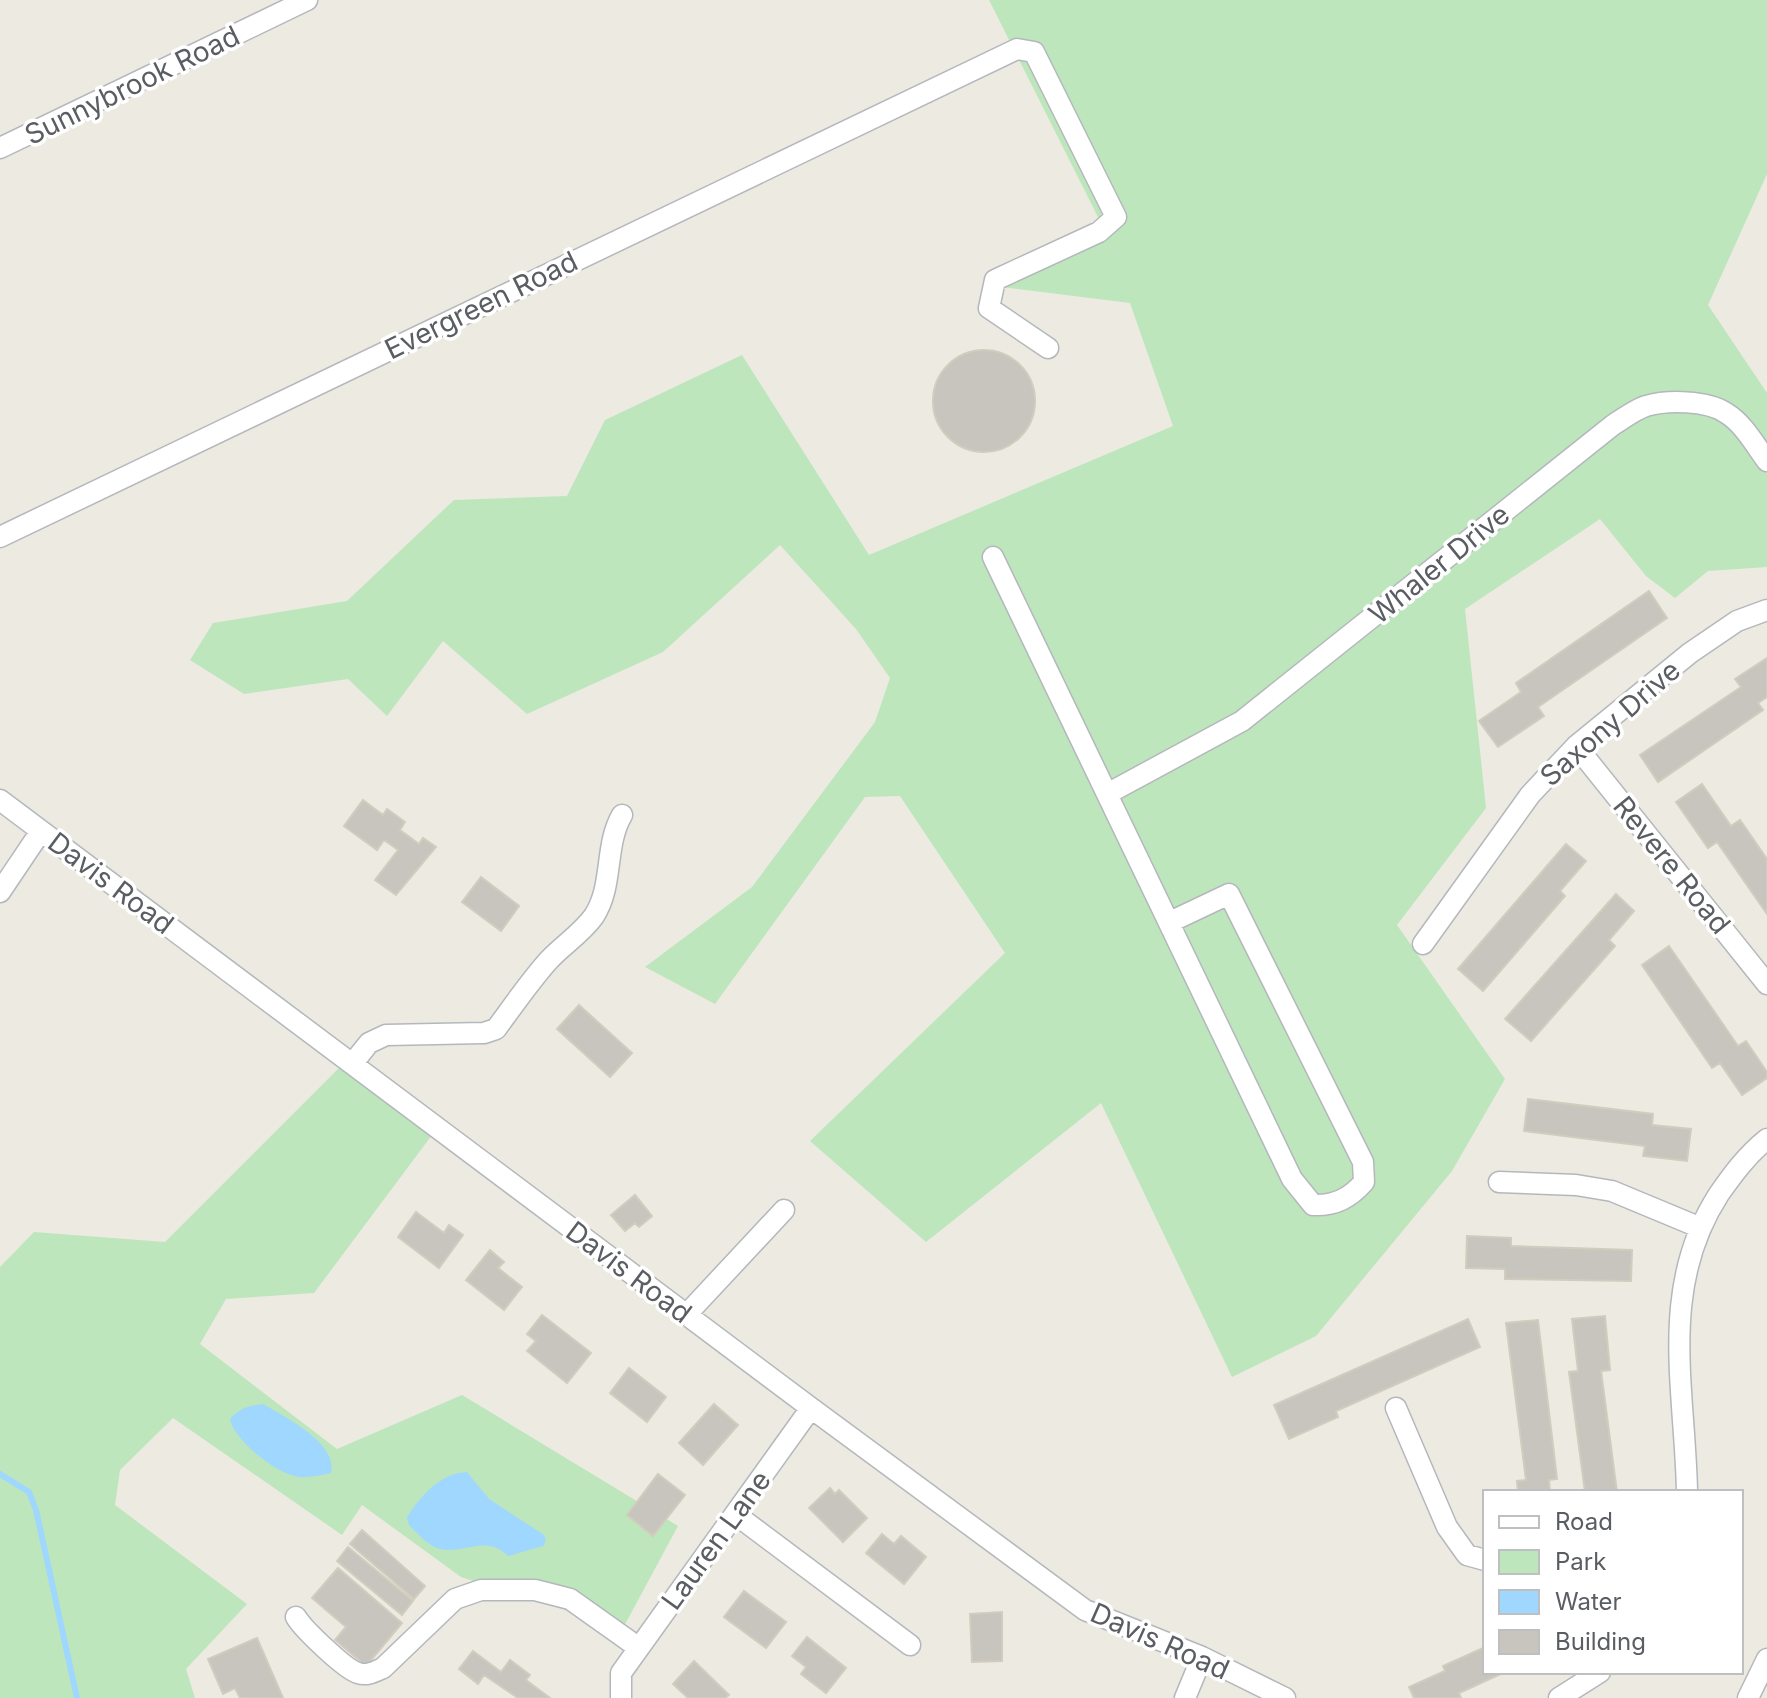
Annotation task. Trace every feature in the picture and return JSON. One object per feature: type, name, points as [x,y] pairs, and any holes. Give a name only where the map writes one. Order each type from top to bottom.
[{"type":"street","name":"Sunnybrook Road","points":[[0,148],[307,0]]},
{"type":"street","name":"Evergreen Road","points":[[0,537],[1017,49],[1034,52],[1116,217],[1099,232],[995,280],[989,308],[1048,348]]},
{"type":"street","name":"Whaler Drive","points":[[1107,794],[1242,721],[1613,425],[1643,407],[1671,402],[1693,403],[1725,412],[1744,430],[1767,461]]},
{"type":"street","points":[[993,557],[1292,1179],[1313,1205],[1330,1206],[1354,1194],[1364,1182],[1363,1162],[1229,894],[1170,922]]},
{"type":"street","name":"Saxony Drive","points":[[1423,944],[1530,795],[1576,746],[1690,653],[1737,621],[1767,610]]},
{"type":"street","name":"Revere Road","points":[[1576,746],[1767,984]]},
{"type":"street","name":"Davis Road","points":[[0,800],[1085,1610],[1202,1657],[1285,1698]]},
{"type":"street","points":[[352,1064],[369,1043],[386,1035],[484,1033],[496,1029],[549,960],[593,917],[604,895],[615,827],[622,815]]},
{"type":"street","points":[[0,892],[41,831]]},
{"type":"street","points":[[1687,1490],[1679,1313],[1687,1262],[1710,1208],[1735,1170],[1767,1139]]},
{"type":"street","points":[[1499,1182],[1576,1185],[1612,1191],[1701,1228]]},
{"type":"street","points":[[686,1315],[784,1210]]},
{"type":"street","name":"Lauren Lane","points":[[621,1698],[621,1673],[811,1408]]},
{"type":"street","points":[[1396,1408],[1447,1527],[1467,1555],[1483,1559]]},
{"type":"street","points":[[735,1514],[910,1645]]},
{"type":"street","points":[[296,1617],[303,1628],[356,1673],[370,1674],[383,1668],[455,1599],[481,1590],[535,1590],[570,1599],[639,1648]]},
{"type":"street","points":[[1185,1698],[1202,1657]]},
{"type":"street","points":[[1748,1698],[1767,1659]]},
{"type":"street","points":[[1559,1698],[1597,1674]]},
{"type":"green space","points":[[989,0],[1767,0],[1767,174],[1708,305],[1767,393],[1767,567],[1708,571],[1675,598],[1646,576],[1600,519],[1465,609],[1486,808],[1397,925],[1505,1079],[1452,1171],[1316,1336],[1232,1377],[1101,1103],[926,1242],[810,1141],[1005,953],[900,796],[865,797],[715,1004],[645,967],[752,887],[875,722],[890,678],[856,629],[780,545],[663,652],[527,714],[443,641],[387,716],[348,679],[244,694],[190,660],[213,623],[347,601],[454,500],[567,496],[605,420],[742,355],[869,555],[1173,426],[1130,303],[993,286],[1106,233]]},
{"type":"green space","points":[[344,1063],[435,1131],[314,1293],[226,1299],[200,1344],[337,1449],[462,1395],[678,1526],[623,1628],[461,1577],[362,1505],[342,1535],[173,1418],[120,1470],[115,1505],[247,1604],[186,1669],[195,1698],[0,1698],[0,1267],[34,1232],[165,1242]]},
{"type":"water","points":[[263,1404],[319,1442],[331,1462],[331,1473],[307,1477],[290,1475],[247,1446],[230,1419],[245,1408]]},
{"type":"water","points":[[467,1472],[489,1499],[544,1535],[546,1541],[543,1546],[508,1556],[492,1546],[484,1545],[440,1549],[419,1535],[409,1525],[407,1517],[412,1509],[440,1481]]},
{"type":"building","points":[[984,350],[1003,354],[1020,365],[1031,382],[1035,401],[1031,420],[1020,437],[1003,448],[984,452],[965,448],[948,437],[937,420],[933,401],[937,382],[948,365],[965,354]]},
{"type":"building","points":[[1649,591],[1667,618],[1538,707],[1544,716],[1498,747],[1479,721],[1521,692],[1516,683]]},
{"type":"building","points":[[1767,658],[1767,697],[1758,703],[1763,710],[1658,782],[1640,755],[1741,687],[1735,679]]},
{"type":"building","points":[[1702,784],[1731,826],[1740,820],[1767,859],[1767,914],[1717,842],[1708,848],[1676,802]]},
{"type":"building","points":[[363,800],[383,815],[387,809],[405,822],[400,830],[419,844],[423,838],[436,847],[396,895],[375,880],[398,850],[384,840],[377,850],[344,826]]},
{"type":"building","points":[[1566,844],[1586,861],[1560,891],[1565,896],[1483,991],[1458,969]]},
{"type":"building","points":[[481,877],[519,906],[501,931],[462,902]]},
{"type":"building","points":[[1616,894],[1634,911],[1609,940],[1615,946],[1531,1041],[1505,1019]]},
{"type":"building","points":[[1669,946],[1738,1046],[1746,1041],[1767,1072],[1767,1078],[1742,1095],[1720,1063],[1712,1068],[1642,965]]},
{"type":"building","points":[[579,1005],[632,1053],[610,1077],[557,1029]]},
{"type":"building","points":[[1528,1099],[1653,1114],[1652,1125],[1691,1129],[1687,1161],[1643,1156],[1645,1146],[1524,1131]]},
{"type":"building","points":[[635,1195],[652,1216],[639,1227],[635,1223],[625,1231],[611,1215]]},
{"type":"building","points":[[416,1212],[444,1233],[449,1225],[463,1235],[439,1268],[398,1237]]},
{"type":"building","points":[[1467,1236],[1511,1238],[1511,1246],[1632,1250],[1631,1281],[1505,1279],[1505,1269],[1466,1268]]},
{"type":"building","points":[[490,1250],[504,1262],[498,1268],[522,1287],[504,1310],[466,1280]]},
{"type":"building","points":[[542,1315],[591,1353],[567,1383],[527,1351],[536,1341],[527,1334]]},
{"type":"building","points":[[1605,1316],[1610,1370],[1601,1371],[1617,1490],[1585,1490],[1569,1372],[1578,1371],[1572,1319]]},
{"type":"building","points":[[1468,1319],[1480,1347],[1336,1411],[1338,1417],[1289,1439],[1274,1405]]},
{"type":"building","points":[[1538,1320],[1557,1479],[1549,1480],[1550,1490],[1518,1490],[1517,1481],[1526,1480],[1506,1323]]},
{"type":"building","points":[[629,1368],[666,1397],[647,1422],[610,1393]]},
{"type":"building","points":[[714,1404],[738,1425],[703,1465],[679,1443]]},
{"type":"building","points":[[658,1474],[685,1495],[653,1536],[627,1515]]},
{"type":"building","points":[[830,1488],[835,1494],[839,1490],[867,1518],[843,1542],[809,1508]]},
{"type":"building","points":[[362,1530],[425,1586],[414,1599],[350,1544]]},
{"type":"building","points":[[882,1534],[894,1544],[901,1536],[926,1557],[904,1584],[866,1553]]},
{"type":"building","points":[[348,1547],[413,1601],[402,1615],[337,1561]]},
{"type":"building","points":[[338,1568],[402,1623],[366,1666],[335,1640],[346,1627],[312,1598]]},
{"type":"building","points":[[744,1591],[786,1622],[766,1648],[724,1617]]},
{"type":"building","points":[[1002,1612],[1002,1661],[972,1662],[970,1614]]},
{"type":"building","points":[[807,1637],[846,1668],[826,1693],[801,1674],[806,1667],[792,1656]]},
{"type":"building","points":[[257,1638],[283,1698],[240,1698],[235,1688],[223,1694],[208,1659]]},
{"type":"building","points":[[1483,1648],[1483,1674],[1501,1674],[1459,1693],[1461,1698],[1414,1698],[1409,1687],[1445,1671],[1443,1666]]},
{"type":"building","points":[[473,1651],[501,1672],[510,1660],[530,1675],[526,1680],[550,1698],[518,1698],[484,1675],[478,1684],[459,1669]]},
{"type":"building","points":[[694,1661],[729,1695],[725,1698],[688,1698],[673,1684]]},
{"type":"waterway","points":[[0,1474],[29,1492],[36,1510],[77,1698]]}]
